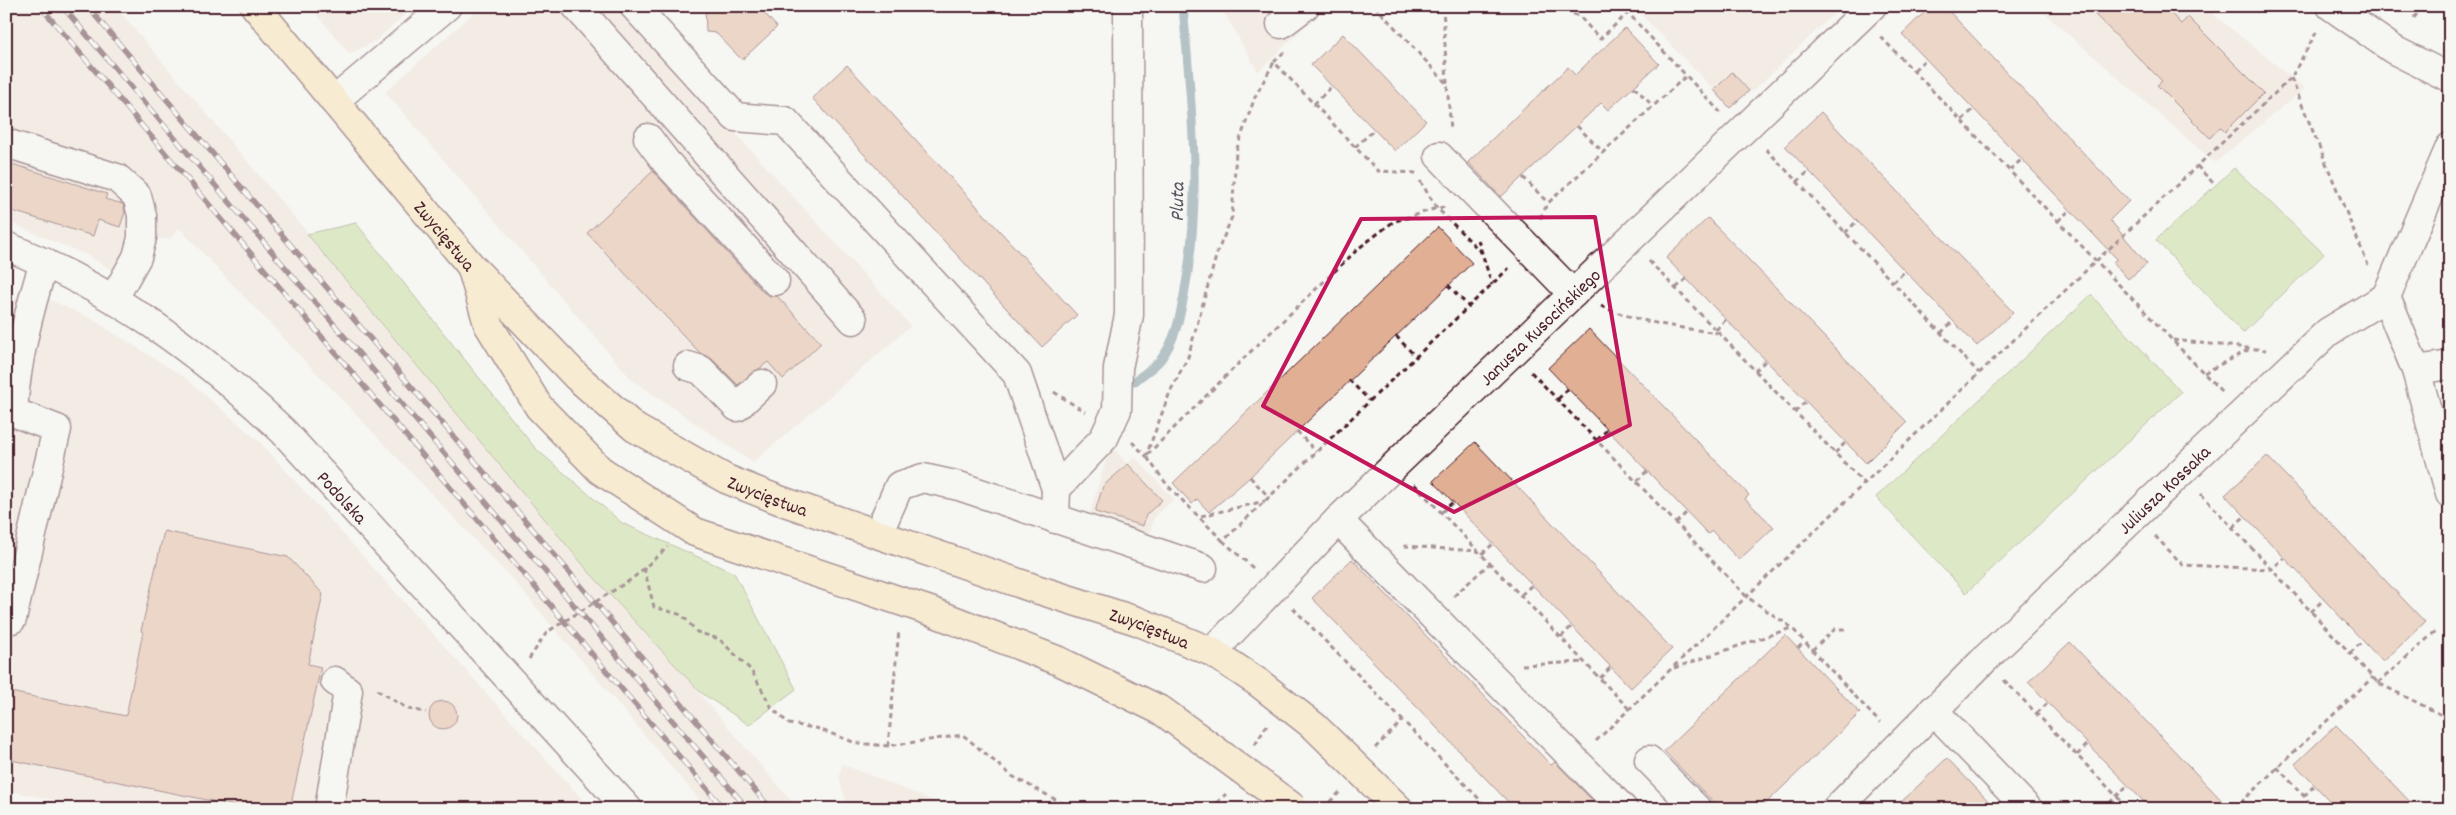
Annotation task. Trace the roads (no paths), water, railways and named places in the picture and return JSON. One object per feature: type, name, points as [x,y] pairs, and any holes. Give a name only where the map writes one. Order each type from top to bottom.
[{"type":"main road","name":"Zwycięstwa","points":[[254,6],[470,266],[576,376],[635,428],[726,479],[779,500],[1033,588],[1137,620],[1212,652],[1259,683],[1315,727],[1399,809]]},
{"type":"main road","points":[[470,266],[488,324],[540,407],[600,470],[696,532],[908,603],[1060,661],[1162,711],[1295,809]]},
{"type":"street","points":[[334,101],[447,6]]},
{"type":"street","points":[[576,6],[853,320]]},
{"type":"street","points":[[634,6],[735,117],[785,121],[1017,374],[1056,489],[1055,518]]},
{"type":"street","points":[[1056,489],[1104,438],[1117,410],[1118,368],[1129,315],[1128,6]]},
{"type":"street","points":[[1286,35],[1305,6]]},
{"type":"street","points":[[2331,6],[2394,50],[2450,78]]},
{"type":"street","name":"Janusza Kusocińskiego","points":[[1212,652],[1338,520],[1867,12]]},
{"type":"street","points":[[648,138],[666,162],[775,281]]},
{"type":"street","points":[[6,143],[117,178],[137,196],[142,215],[142,238],[137,257],[114,298]]},
{"type":"street","points":[[2450,147],[2386,297],[2416,370],[2450,494]]},
{"type":"street","points":[[1447,163],[1573,294]]},
{"type":"street","name":"Podolska","points":[[6,246],[44,262],[114,298],[162,330],[241,391],[283,431],[628,809]]},
{"type":"street","points":[[12,619],[58,429],[13,412],[15,384],[30,310],[44,262]]},
{"type":"street","name":"Juliusza Kossaka","points":[[1836,809],[1933,710],[2328,332],[2386,297]]},
{"type":"street","points":[[2416,370],[2450,365]]},
{"type":"street","points":[[688,366],[701,370],[736,407],[762,384]]},
{"type":"street","points":[[878,534],[899,486],[923,478],[959,486],[1203,568]]},
{"type":"street","points":[[1338,520],[1433,614],[1623,809]]},
{"type":"street","points":[[329,809],[341,686]]},
{"type":"street","points":[[1933,710],[2028,809]]},
{"type":"street","points":[[1649,760],[1697,809]]},
{"type":"waterway","name":"Pluta","points":[[1135,381],[1158,362],[1170,344],[1181,312],[1190,259],[1193,223],[1194,151],[1183,6]]},
{"type":"railway","points":[[40,6],[724,809]]},
{"type":"railway","points":[[62,6],[748,809]]},
{"type":"railway","points":[[87,6],[771,809]]}]
